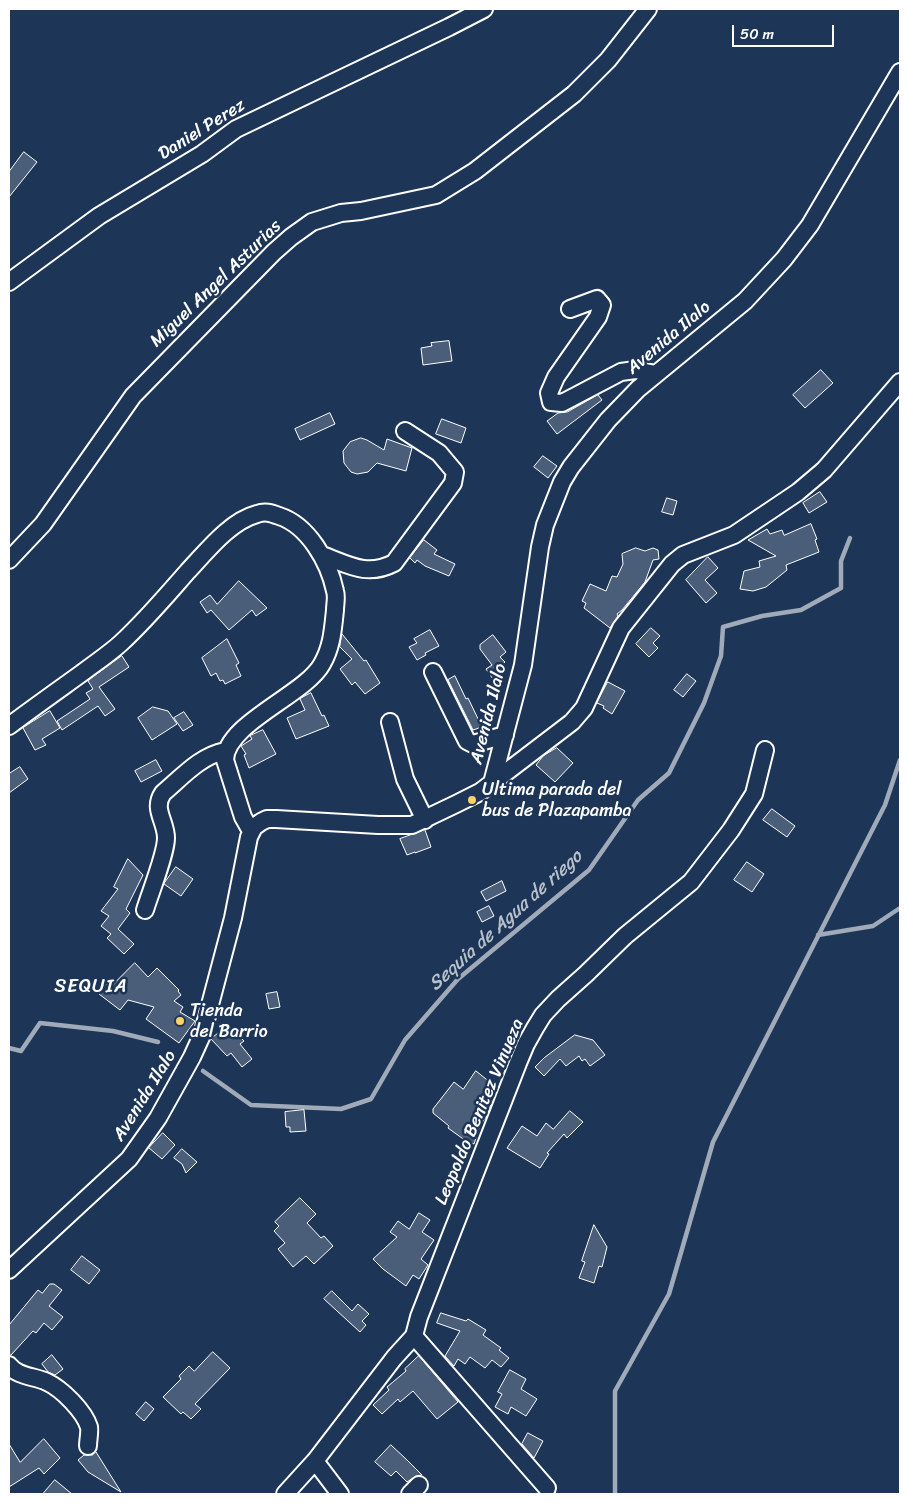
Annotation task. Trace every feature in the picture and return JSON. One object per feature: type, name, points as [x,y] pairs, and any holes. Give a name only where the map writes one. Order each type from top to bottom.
[{"type":"street","name":"Daniel Perez","points":[[9,282],[99,216],[202,154],[236,129],[484,9]]},
{"type":"street","name":"Miguel Angel Asturias","points":[[9,560],[43,524],[133,396],[260,266],[291,237],[312,222],[333,215],[362,211],[436,195],[475,172],[574,94],[608,60],[648,9]]},
{"type":"street","name":"Avenida Ilalo","points":[[9,1270],[129,1159],[158,1118],[192,1057],[202,1035],[233,918],[247,845],[254,827],[267,819],[412,825],[480,792],[492,783],[523,664],[545,525],[562,482],[608,420],[638,389],[745,301],[784,259],[810,226],[900,72]]},
{"type":"street","points":[[570,309],[597,299],[602,305],[598,316],[556,377],[549,393],[550,402],[562,403],[621,372],[635,370],[656,374]]},
{"type":"street","points":[[492,783],[572,722],[584,708],[621,628],[672,564],[683,555],[734,534],[810,483],[824,470],[900,382]]},
{"type":"street","points":[[322,556],[366,570],[382,569],[394,563],[454,483],[455,472],[439,453],[405,432]]},
{"type":"street","points":[[9,726],[119,645],[137,628],[212,544],[240,522],[256,514],[267,512],[291,520],[302,529],[322,556],[336,592],[333,638],[326,658],[317,672],[247,726],[229,745],[226,751],[225,760],[242,817],[251,832]]},
{"type":"street","points":[[433,672],[467,741],[473,744],[505,735]]},
{"type":"street","points":[[390,722],[405,780],[425,820]]},
{"type":"street","name":"Leopoldo Benitez Vinueza","points":[[285,1494],[315,1461],[394,1358],[414,1336],[419,1316],[464,1198],[526,1044],[543,1015],[625,936],[691,882],[731,830],[754,794],[765,750]]},
{"type":"street","points":[[145,910],[166,837],[158,806],[159,799],[163,793],[202,760],[214,753],[226,751]]},
{"type":"street","points":[[414,1336],[547,1488]]},
{"type":"street","points":[[9,1365],[12,1370],[47,1382],[79,1408],[89,1428],[88,1446]]},
{"type":"street","points":[[315,1461],[340,1494]]},
{"type":"building","points":[[24,152],[37,162],[9,197],[9,172]]},
{"type":"building","points":[[449,341],[452,361],[423,365],[421,348],[432,346],[431,343]]},
{"type":"building","points":[[821,370],[833,383],[805,408],[793,395]]},
{"type":"building","points":[[598,395],[602,400],[557,434],[547,421],[558,413],[567,412]]},
{"type":"building","points":[[330,413],[335,424],[300,440],[295,429]]},
{"type":"building","points":[[442,419],[466,428],[461,443],[436,434]]},
{"type":"building","points":[[361,438],[384,450],[387,439],[412,448],[406,471],[377,463],[368,472],[357,474],[351,472],[344,463],[343,451],[350,442]]},
{"type":"building","points":[[543,456],[557,466],[548,478],[534,467]]},
{"type":"building","points":[[820,492],[827,502],[809,513],[803,503]]},
{"type":"building","points":[[667,498],[677,501],[673,515],[662,512]]},
{"type":"building","points":[[811,524],[817,539],[815,540],[819,552],[786,565],[787,570],[766,587],[753,591],[740,589],[744,571],[760,567],[759,561],[776,556],[748,540],[767,529],[770,534],[782,530],[784,535]]},
{"type":"building","points":[[424,540],[437,550],[434,554],[455,564],[449,576],[425,566],[417,560],[415,563],[410,558]]},
{"type":"building","points":[[636,548],[645,551],[653,548],[658,550],[659,559],[653,560],[645,582],[617,614],[618,616],[610,628],[584,608],[586,603],[582,601],[590,584],[606,591],[612,576],[617,577],[623,564],[622,554]]},
{"type":"building","points":[[708,557],[718,568],[705,580],[717,593],[706,603],[686,580]]},
{"type":"building","points":[[239,581],[267,608],[256,616],[252,610],[229,630],[211,610],[207,613],[200,602],[210,595],[217,604]]},
{"type":"building","points":[[651,628],[660,636],[653,643],[658,648],[649,657],[636,644]]},
{"type":"building","points":[[430,630],[439,646],[425,653],[426,655],[417,660],[409,647],[417,643],[414,639]]},
{"type":"building","points":[[342,634],[364,661],[366,660],[380,683],[365,694],[355,682],[352,685],[340,669],[352,659],[340,647]]},
{"type":"building","points":[[493,635],[506,652],[500,657],[505,662],[498,668],[504,677],[495,682],[486,669],[492,665],[480,649],[480,645]]},
{"type":"building","points":[[227,639],[239,663],[236,665],[241,676],[225,684],[223,680],[220,681],[216,673],[211,676],[202,658]]},
{"type":"building","points":[[122,656],[129,667],[99,687],[115,709],[105,716],[98,706],[62,730],[57,721],[90,699],[86,693],[93,689],[88,681]]},
{"type":"building","points":[[687,674],[696,681],[683,697],[674,690]]},
{"type":"building","points":[[455,676],[482,727],[473,730],[448,680]]},
{"type":"building","points":[[608,682],[625,691],[612,714],[603,708],[604,706],[597,703]]},
{"type":"building","points":[[311,693],[329,726],[296,739],[287,718],[305,710],[300,699]]},
{"type":"building","points":[[153,707],[168,711],[177,724],[152,740],[138,718]]},
{"type":"building","points":[[50,711],[60,728],[42,739],[46,745],[35,750],[23,728]]},
{"type":"building","points":[[184,712],[193,725],[183,731],[174,718]]},
{"type":"building","points":[[263,730],[276,754],[249,768],[244,755],[246,754],[241,746],[252,739],[250,736]]},
{"type":"building","points":[[557,748],[573,763],[555,782],[536,765],[543,756]]},
{"type":"building","points":[[156,760],[162,771],[141,782],[135,771]]},
{"type":"building","points":[[20,767],[28,779],[9,793],[9,774]]},
{"type":"building","points":[[772,809],[795,826],[787,837],[763,820]]},
{"type":"building","points":[[425,830],[431,847],[407,855],[400,839]]},
{"type":"building","points":[[128,859],[143,875],[126,909],[130,913],[118,929],[134,944],[124,954],[107,938],[111,934],[101,926],[109,916],[101,911],[118,889],[114,887]]},
{"type":"building","points":[[747,862],[764,874],[752,892],[734,880]]},
{"type":"building","points":[[176,867],[193,879],[181,896],[164,884]]},
{"type":"building","points":[[502,881],[506,891],[486,901],[481,892]]},
{"type":"building","points":[[489,906],[494,916],[482,922],[477,912]]},
{"type":"building","points":[[135,963],[148,977],[157,968],[179,990],[181,995],[174,1001],[183,1007],[180,1012],[195,1021],[179,1043],[146,1019],[154,1007],[128,1000],[120,1010],[99,994],[108,982],[112,985]]},
{"type":"building","points":[[277,992],[280,1007],[269,1009],[266,994]]},
{"type":"building","points":[[229,1025],[244,1041],[240,1044],[252,1059],[242,1067],[231,1053],[227,1056],[211,1039]]},
{"type":"building","points":[[575,1035],[593,1040],[605,1055],[590,1066],[585,1059],[582,1061],[579,1056],[566,1066],[560,1059],[544,1076],[535,1067]]},
{"type":"building","points":[[476,1071],[491,1083],[483,1094],[492,1101],[487,1116],[480,1125],[474,1144],[466,1141],[448,1128],[449,1126],[433,1113],[433,1109],[454,1082],[463,1089]]},
{"type":"building","points":[[304,1110],[306,1131],[290,1132],[290,1127],[286,1127],[285,1112]]},
{"type":"building","points":[[570,1111],[583,1122],[567,1138],[564,1134],[547,1153],[549,1154],[540,1168],[507,1148],[522,1126],[537,1136],[546,1123],[553,1129]]},
{"type":"building","points":[[163,1133],[175,1145],[162,1159],[149,1148]]},
{"type":"building","points":[[182,1149],[197,1162],[186,1173],[182,1164],[174,1158]]},
{"type":"building","points":[[300,1198],[316,1214],[307,1223],[321,1238],[324,1236],[333,1246],[314,1264],[306,1256],[293,1267],[278,1249],[285,1243],[274,1231],[279,1226],[275,1222]]},
{"type":"building","points":[[419,1213],[430,1220],[422,1232],[434,1240],[421,1259],[428,1265],[419,1279],[413,1275],[406,1286],[373,1259],[397,1237],[390,1232],[398,1221],[409,1229]]},
{"type":"building","points":[[594,1225],[607,1247],[602,1267],[599,1266],[594,1283],[579,1278],[585,1262],[582,1261]]},
{"type":"building","points":[[82,1256],[100,1270],[89,1284],[71,1270]]},
{"type":"building","points":[[50,1284],[54,1284],[62,1290],[49,1306],[63,1317],[52,1330],[44,1323],[36,1333],[33,1331],[9,1355],[9,1325],[38,1290],[42,1293]]},
{"type":"building","points":[[332,1291],[352,1311],[358,1304],[369,1314],[362,1321],[366,1325],[360,1332],[324,1299]]},
{"type":"building","points":[[441,1313],[466,1321],[468,1319],[486,1330],[483,1335],[501,1348],[499,1350],[509,1358],[501,1367],[492,1360],[485,1368],[470,1357],[465,1364],[458,1359],[454,1366],[445,1356],[460,1331],[437,1323]]},
{"type":"building","points":[[213,1352],[230,1368],[195,1404],[201,1409],[191,1419],[183,1412],[181,1414],[163,1397],[181,1379],[179,1376],[189,1366],[194,1371]]},
{"type":"building","points":[[52,1355],[63,1369],[55,1375],[48,1372],[42,1364]]},
{"type":"building","points":[[419,1356],[458,1402],[437,1419],[413,1391],[400,1402],[398,1399],[382,1414],[373,1405],[389,1390],[387,1387],[406,1371],[405,1369]]},
{"type":"building","points":[[510,1370],[526,1379],[521,1389],[537,1399],[526,1416],[511,1407],[508,1414],[495,1407],[502,1394],[498,1392]]},
{"type":"building","points":[[146,1402],[154,1409],[144,1421],[136,1414]]},
{"type":"building","points":[[528,1433],[543,1441],[534,1458],[522,1444]]},
{"type":"building","points":[[44,1439],[60,1458],[44,1474],[39,1468],[9,1487],[9,1444],[20,1462]]},
{"type":"building","points":[[391,1445],[422,1475],[416,1476],[407,1482],[396,1471],[391,1476],[375,1462]]},
{"type":"building","points":[[96,1452],[121,1492],[88,1472],[78,1460],[84,1455],[92,1455]]},
{"type":"building","points":[[55,1480],[72,1494],[43,1494]]},
{"type":"waterway","name":"Sequia de Agua de riego","points":[[203,1071],[251,1105],[341,1109],[371,1099],[405,1040],[458,979],[589,870],[638,800],[669,773],[704,703],[721,656],[723,627],[762,616],[801,610],[841,588],[841,561],[850,538]]},
{"type":"waterway","points":[[615,1494],[615,1391],[669,1294],[713,1142],[885,805],[900,760]]},
{"type":"waterway","points":[[818,935],[873,926],[900,908]]},
{"type":"waterway","points":[[9,1048],[21,1051],[40,1023],[113,1031],[158,1042]]},
{"type":"place","name":"Ultima parada del bus de Plazapamba","points":[[472,800]]},
{"type":"place","name":"Tienda del Barrio","points":[[180,1021]]},
{"type":"district","name":"SEQUIA","points":[[91,987]]}]
